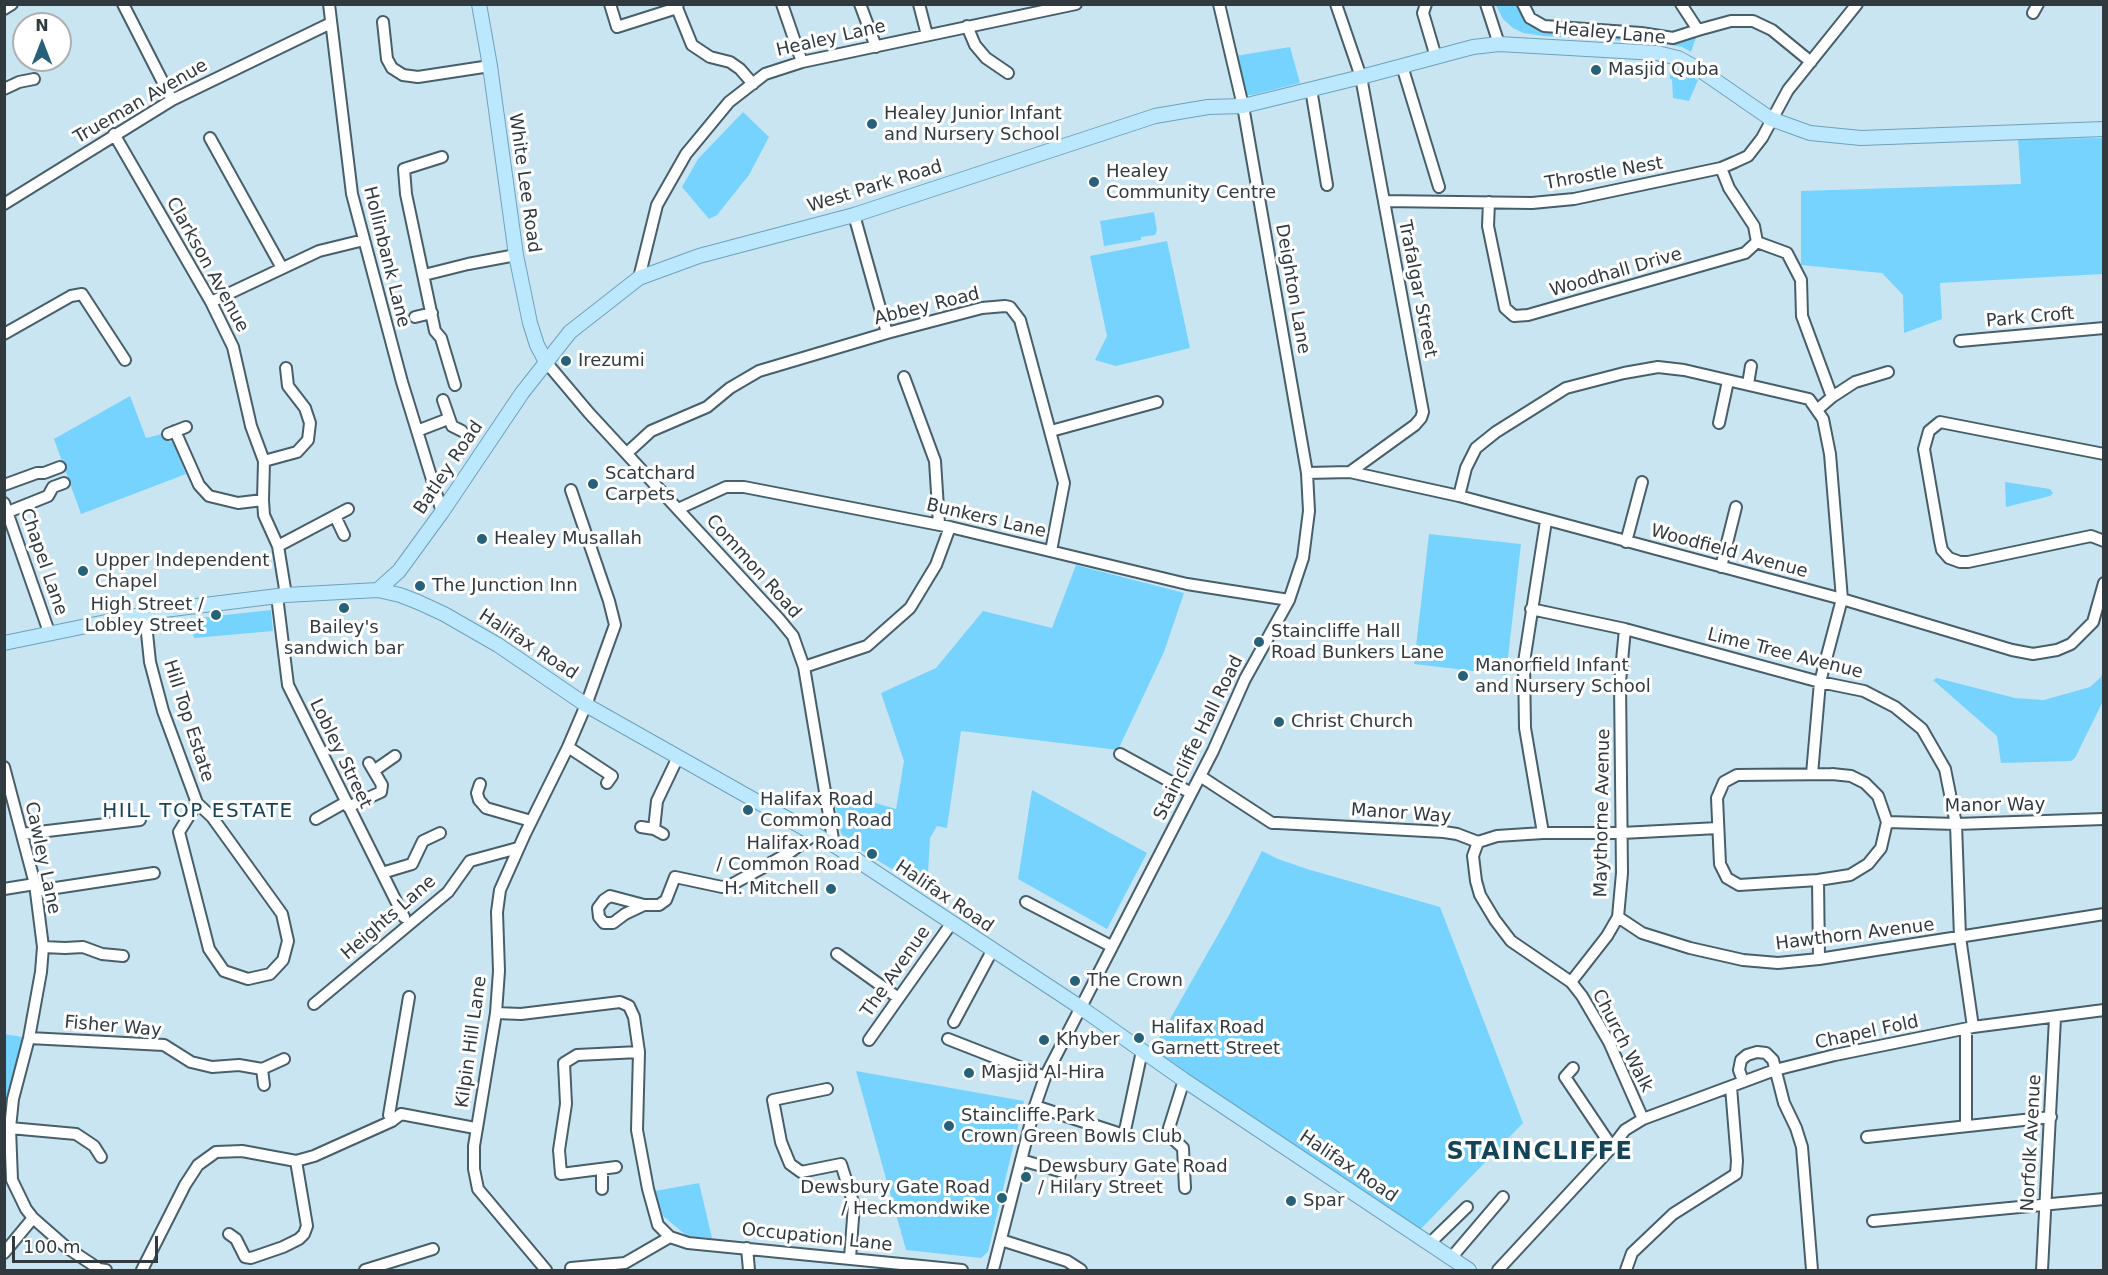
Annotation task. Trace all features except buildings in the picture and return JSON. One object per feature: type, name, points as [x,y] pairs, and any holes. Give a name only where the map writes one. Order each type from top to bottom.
[{"type":"main road","name":"White Lee Road","points":[[479,4],[490,66],[516,255],[530,323],[537,345],[546,362]]},
{"type":"main road","name":"Healey Lane","points":[[1244,106],[1473,47],[1498,44],[1657,53],[1678,58],[1700,70],[1771,119],[1802,132],[1861,138],[2103,129]]},
{"type":"main road","name":"West Park Road","points":[[546,362],[570,332],[639,278],[699,256],[854,215],[1155,116],[1208,106],[1244,106]]},
{"type":"main road","name":"Batley Road","points":[[378,590],[399,571],[546,362]]},
{"type":"main road","name":"Halifax Road","points":[[4,643],[145,614],[281,595],[378,590],[400,594],[444,614],[498,645],[586,705],[834,845],[1080,1007],[1184,1080],[1430,1243],[1460,1266]]},
{"type":"street","points":[[4,9],[12,4]]},
{"type":"street","points":[[123,4],[172,99]]},
{"type":"street","name":"Hollinbank Lane","points":[[329,4],[352,194],[378,297],[442,512]]},
{"type":"street","points":[[610,4],[617,27],[678,6],[692,45],[710,57],[730,62],[740,69],[753,84]]},
{"type":"street","points":[[782,4],[802,62]]},
{"type":"street","points":[[860,4],[876,47]]},
{"type":"street","points":[[919,4],[927,35]]},
{"type":"street","name":"Healey Lane","points":[[639,278],[657,205],[686,154],[729,102],[765,74],[802,62],[967,26],[1030,9],[1076,4]]},
{"type":"street","name":"Deighton Lane","points":[[1219,4],[1244,106],[1307,473]]},
{"type":"street","name":"Trafalgar Street","points":[[1336,4],[1361,77],[1423,412],[1415,425],[1350,472]]},
{"type":"street","points":[[1426,4],[1423,13],[1436,57]]},
{"type":"street","points":[[1486,4],[1498,44]]},
{"type":"street","points":[[1523,4],[1530,18],[1544,26],[1641,33],[1673,38],[1731,21],[1753,21],[1772,30],[1811,62]]},
{"type":"street","points":[[1681,4],[1698,30]]},
{"type":"street","name":"Throstle Nest","points":[[1384,201],[1532,203],[1574,199],[1721,168],[1748,156],[1762,138],[1788,90],[1857,4]]},
{"type":"street","points":[[383,22],[387,58],[392,68],[403,75],[418,77],[490,66]]},
{"type":"street","name":"Trueman Avenue","points":[[4,204],[172,99],[331,23]]},
{"type":"street","points":[[967,26],[975,45],[986,58],[1008,73]]},
{"type":"street","points":[[1402,66],[1438,187]]},
{"type":"street","points":[[4,89],[19,82],[34,79]]},
{"type":"street","points":[[1311,89],[1327,184]]},
{"type":"street","name":"Clarkson Avenue","points":[[114,134],[211,302],[233,346],[250,426],[264,460],[264,515],[278,546],[281,595]]},
{"type":"street","points":[[210,138],[282,268]]},
{"type":"street","points":[[442,157],[404,169],[406,195],[435,331],[441,338],[455,385]]},
{"type":"street","points":[[1721,168],[1729,188],[1754,226],[1757,242],[1787,253],[1801,280],[1802,316],[1832,397]]},
{"type":"street","name":"Woodhall Drive","points":[[1489,202],[1488,226],[1500,289],[1505,308],[1515,316],[1528,315],[1745,253],[1757,242]]},
{"type":"street","points":[[854,215],[887,333]]},
{"type":"street","points":[[211,302],[319,251],[364,240]]},
{"type":"street","points":[[424,275],[516,255]]},
{"type":"street","points":[[4,334],[71,296],[82,294],[125,360]]},
{"type":"street","name":"Abbey Road","points":[[627,453],[651,431],[707,407],[730,388],[759,371],[982,308],[1010,307],[1020,320],[1064,483],[1051,551]]},
{"type":"street","points":[[415,317],[432,313]]},
{"type":"street","name":"Park Croft","points":[[1960,341],[2103,328]]},
{"type":"street","name":"Common Road","points":[[546,362],[589,413],[793,636],[804,667],[834,845]]},
{"type":"street","points":[[1748,384],[1751,366]]},
{"type":"street","points":[[1459,496],[1466,468],[1476,448],[1496,432],[1566,388],[1658,367],[1684,370],[1809,399],[1823,419],[1830,454],[1842,599],[1820,682],[1812,774]]},
{"type":"street","points":[[264,460],[297,452],[308,440],[310,423],[305,408],[288,386],[286,369]]},
{"type":"street","points":[[1817,410],[1855,382],[1888,372]]},
{"type":"street","points":[[804,667],[867,646],[910,608],[936,565],[944,525],[934,461],[904,377]]},
{"type":"street","points":[[1719,423],[1728,381]]},
{"type":"street","points":[[443,400],[452,426],[462,431]]},
{"type":"street","points":[[1051,431],[1157,402]]},
{"type":"street","points":[[417,431],[448,419]]},
{"type":"street","points":[[2103,453],[1940,422],[1929,431],[1924,449],[1942,550],[1949,558],[1968,562],[2091,536],[2103,541]]},
{"type":"street","points":[[176,431],[199,485],[209,496],[238,503],[263,500]]},
{"type":"street","points":[[4,485],[37,472],[44,473],[60,467]]},
{"type":"street","name":"Woodfield Avenue","points":[[1307,473],[1350,472],[1459,496],[1842,599],[2012,650],[2033,654],[2057,650],[2071,644],[2093,621],[2103,583]]},
{"type":"street","name":"Staincliffe Hall Road","points":[[993,1270],[1035,1106],[1045,1077],[1213,751],[1245,679],[1289,600],[1304,550],[1309,511],[1307,473]]},
{"type":"street","points":[[1626,542],[1642,482]]},
{"type":"street","points":[[6,508],[48,496],[53,487],[64,483]]},
{"type":"street","name":"Bunkers Lane","points":[[678,509],[726,487],[744,487],[944,525],[1187,584],[1289,600]]},
{"type":"street","name":"Kilpin Hill Lane","points":[[546,1270],[478,1189],[474,1168],[475,1128],[496,1013],[499,971],[497,912],[500,890],[531,820],[568,747],[615,625],[571,490]]},
{"type":"street","points":[[1721,567],[1736,507]]},
{"type":"street","name":"Chapel Lane","points":[[6,508],[49,632]]},
{"type":"street","points":[[278,546],[348,510]]},
{"type":"street","points":[[335,516],[345,535]]},
{"type":"street","points":[[1543,833],[1525,728],[1524,662],[1546,521]]},
{"type":"street","name":"Lobley Street","points":[[281,595],[288,685],[404,917]]},
{"type":"street","name":"Lime Tree Avenue","points":[[1531,609],[1624,629],[1820,682],[1864,691],[1894,707],[1922,729],[1945,768],[1956,824],[1960,937],[1969,1028],[1966,1125]]},
{"type":"street","name":"Hill Top Estate","points":[[145,614],[150,662],[163,711],[197,803],[212,817],[282,914],[288,941],[283,960],[270,974],[248,979],[224,971],[209,949],[179,832],[197,803]]},
{"type":"street","name":"Maythorne Avenue","points":[[1571,982],[1607,936],[1618,917],[1622,873],[1620,682],[1624,629]]},
{"type":"street","points":[[568,747],[612,776],[607,783]]},
{"type":"street","points":[[1120,754],[1191,793]]},
{"type":"street","points":[[316,819],[381,792],[382,785],[372,767],[395,756]]},
{"type":"street","points":[[641,827],[659,832],[657,801],[678,757]]},
{"type":"street","name":"Cawley Lane","points":[[4,767],[35,887],[43,947],[41,972],[29,1038],[13,1099],[8,1184],[33,1218],[66,1247],[101,1270]]},
{"type":"street","points":[[1832,774],[1851,776],[1865,783],[1878,796],[1887,822],[1881,848],[1868,864],[1850,875],[1818,880],[1739,885],[1727,878],[1720,864],[1717,798],[1724,782],[1737,775],[1832,774]]},
{"type":"street","name":"Manor Way","points":[[1200,776],[1272,822],[1444,832],[1478,842]]},
{"type":"street","points":[[480,784],[477,793],[479,800],[486,808],[531,820]]},
{"type":"street","name":"Manor Way","points":[[1887,822],[1956,824],[2103,819]]},
{"type":"street","points":[[22,834],[140,820]]},
{"type":"street","points":[[1478,842],[1497,836],[1543,833],[1622,833],[1718,828]]},
{"type":"street","points":[[382,873],[412,864],[423,841],[440,833]]},
{"type":"street","points":[[644,905],[659,905],[666,900],[675,877],[722,887],[731,885],[789,853],[815,834]]},
{"type":"street","name":"Church Walk","points":[[1478,842],[1473,855],[1480,895],[1495,920],[1512,940],[1571,982],[1582,996],[1609,1042],[1643,1119]]},
{"type":"street","name":"Heights Lane","points":[[315,1004],[448,892],[470,861],[518,848]]},
{"type":"street","points":[[4,889],[154,873]]},
{"type":"street","points":[[1818,880],[1819,959]]},
{"type":"street","points":[[1026,902],[1112,946]]},
{"type":"street","name":"Hawthorn Avenue","points":[[1618,917],[1642,933],[1690,948],[1743,960],[1778,963],[1819,959],[2103,914]]},
{"type":"street","name":"The Avenue","points":[[869,1040],[897,997],[951,924]]},
{"type":"street","points":[[43,947],[83,947],[102,954],[123,956]]},
{"type":"street","points":[[954,1022],[992,951]]},
{"type":"street","points":[[837,954],[897,997]]},
{"type":"street","points":[[392,1121],[389,1115],[409,997]]},
{"type":"street","points":[[496,1013],[521,1014],[620,1002],[628,1006],[634,1017],[639,1052],[637,1130],[648,1189],[658,1225],[670,1237],[625,1263],[571,1268]]},
{"type":"street","name":"Chapel Fold","points":[[1498,1270],[1625,1130],[1643,1119],[1775,1070],[1835,1055],[1969,1028],[2103,1010]]},
{"type":"street","name":"Norfolk Avenue","points":[[2042,1270],[2055,1018]]},
{"type":"street","name":"Fisher Way","points":[[29,1038],[164,1046],[191,1062],[212,1067],[239,1065],[262,1069]]},
{"type":"street","points":[[948,1039],[1045,1077]]},
{"type":"street","points":[[1035,1106],[1124,1135],[1142,1051]]},
{"type":"street","points":[[616,1167],[602,1168],[561,1179],[559,1150],[566,1104],[564,1063],[577,1055],[639,1052]]},
{"type":"street","points":[[1743,1081],[1739,1070],[1741,1060],[1747,1055],[1757,1052],[1766,1053],[1773,1060],[1784,1102],[1802,1147],[1812,1270]]},
{"type":"street","points":[[264,1085],[262,1069],[284,1059]]},
{"type":"street","points":[[1573,1068],[1565,1077],[1612,1147]]},
{"type":"street","points":[[1184,1080],[1168,1128],[1169,1135],[1184,1148],[1185,1188]]},
{"type":"street","points":[[1626,1270],[1632,1253],[1673,1214],[1736,1174],[1731,1087]]},
{"type":"street","points":[[827,1089],[773,1100],[781,1142],[790,1164],[801,1172],[842,1164],[854,1205],[850,1258]]},
{"type":"street","points":[[142,1270],[185,1185],[198,1166],[216,1152],[242,1151],[296,1161],[314,1156],[392,1121],[401,1114],[475,1128]]},
{"type":"street","points":[[1867,1137],[2051,1117]]},
{"type":"street","points":[[10,1128],[76,1134],[98,1144],[101,1156]]},
{"type":"street","points":[[1021,1160],[1070,1174],[1066,1187]]},
{"type":"street","points":[[229,1234],[236,1239],[245,1257],[251,1258],[283,1247],[304,1234],[307,1226],[296,1161]]},
{"type":"street","points":[[602,1168],[602,1189]]},
{"type":"street","points":[[1460,1266],[1503,1197]]},
{"type":"street","points":[[1873,1221],[2103,1199]]},
{"type":"street","points":[[1430,1243],[1467,1207]]},
{"type":"street","points":[[4,1253],[33,1218]]},
{"type":"street","name":"Occupation Lane","points":[[670,1237],[688,1243],[850,1258],[883,1266],[962,1270]]},
{"type":"street","points":[[1000,1240],[1067,1261],[1081,1270]]},
{"type":"street","points":[[747,1248],[749,1270]]},
{"type":"street","points":[[365,1270],[433,1249]]},
{"type":"shaded area","points":[[1496,5],[1519,5],[1559,34],[1629,37],[1697,35],[1691,52],[1682,47],[1661,43],[1523,33],[1503,19]]},
{"type":"shaded area","points":[[1290,47],[1300,83],[1252,95],[1243,91],[1235,56]]},
{"type":"shaded area","points":[[1669,64],[1698,80],[1689,101],[1673,98]]},
{"type":"shaded area","points":[[743,112],[769,137],[749,175],[717,215],[709,219],[682,187],[698,159]]},
{"type":"shaded area","points":[[2103,138],[2103,274],[1940,283],[1942,319],[1904,333],[1903,295],[1882,273],[1801,265],[1801,191],[2021,184],[2018,139]]},
{"type":"shaded area","points":[[1154,212],[1157,230],[1155,235],[1141,237],[1141,240],[1104,246],[1100,221]]},
{"type":"shaded area","points":[[1167,241],[1190,348],[1116,366],[1095,360],[1107,336],[1090,256]]},
{"type":"shaded area","points":[[130,396],[146,438],[162,434],[165,440],[173,442],[186,474],[81,514],[54,439]]},
{"type":"shaded area","points":[[2005,482],[2050,489],[2053,493],[2050,496],[2006,507]]},
{"type":"shaded area","points":[[1429,534],[1521,544],[1506,675],[1414,664]]},
{"type":"shaded area","points":[[1076,565],[1184,593],[1164,652],[1118,750],[961,731],[947,828],[937,826],[930,838],[927,891],[848,842],[841,833],[832,790],[896,809],[904,761],[881,693],[936,668],[983,611],[1052,628]]},
{"type":"shaded area","points":[[271,610],[273,631],[194,638],[189,619]]},
{"type":"shaded area","points":[[2103,671],[2103,701],[2075,758],[2071,761],[2001,763],[1997,736],[1933,680],[1937,678],[2015,698],[2044,700],[2090,687],[2101,677]]},
{"type":"shaded area","points":[[1032,790],[1147,853],[1107,929],[1018,879]]},
{"type":"shaded area","points":[[1262,851],[1307,869],[1440,907],[1523,1123],[1416,1234],[1149,1056],[1228,917]]},
{"type":"shaded area","points":[[4,1034],[29,1038],[13,1099],[12,1180],[5,1176]]},
{"type":"shaded area","points":[[856,1071],[1024,1101],[988,1252],[981,1258],[906,1250]]},
{"type":"shaded area","points":[[699,1183],[712,1238],[687,1236],[663,1216],[655,1191]]},
{"type":"place","name":"Masjid Quba","points":[[1596,70]]},
{"type":"place","name":"Healey Junior Infant and Nursery School","points":[[872,124]]},
{"type":"place","name":"Healey Community Centre","points":[[1094,182]]},
{"type":"place","name":"Irezumi","points":[[566,361]]},
{"type":"place","name":"Scatchard Carpets","points":[[593,484]]},
{"type":"place","name":"Healey Musallah","points":[[482,539]]},
{"type":"place","name":"Upper Independent Chapel","points":[[83,571]]},
{"type":"place","name":"The Junction Inn","points":[[420,586]]},
{"type":"place","name":"Bailey's sandwich bar","points":[[344,608]]},
{"type":"place","name":"High Street / Lobley Street","points":[[216,615]]},
{"type":"place","name":"Staincliffe Hall Road Bunkers Lane","points":[[1259,642]]},
{"type":"place","name":"Manorfield Infant and Nursery School","points":[[1463,676]]},
{"type":"place","name":"Christ Church","points":[[1279,722]]},
{"type":"place","name":"Halifax Road Common Road","points":[[748,810]]},
{"type":"place","name":"Halifax Road / Common Road","points":[[872,854]]},
{"type":"place","name":"H. Mitchell","points":[[831,889]]},
{"type":"place","name":"The Crown","points":[[1075,981]]},
{"type":"place","name":"Halifax Road Garnett Street","points":[[1139,1038]]},
{"type":"place","name":"Khyber","points":[[1044,1040]]},
{"type":"place","name":"Masjid Al-Hira","points":[[969,1073]]},
{"type":"place","name":"Staincliffe Park Crown Green Bowls Club","points":[[949,1126]]},
{"type":"place","name":"Dewsbury Gate Road / Hilary Street","points":[[1026,1177]]},
{"type":"place","name":"Dewsbury Gate Road / Heckmondwike","points":[[1002,1198]]},
{"type":"place","name":"Spar","points":[[1291,1201]]},
{"type":"district","name":"HILL TOP ESTATE","points":[[198,812]]},
{"type":"district","name":"STAINCLIFFE","points":[[1540,1153]]}]
